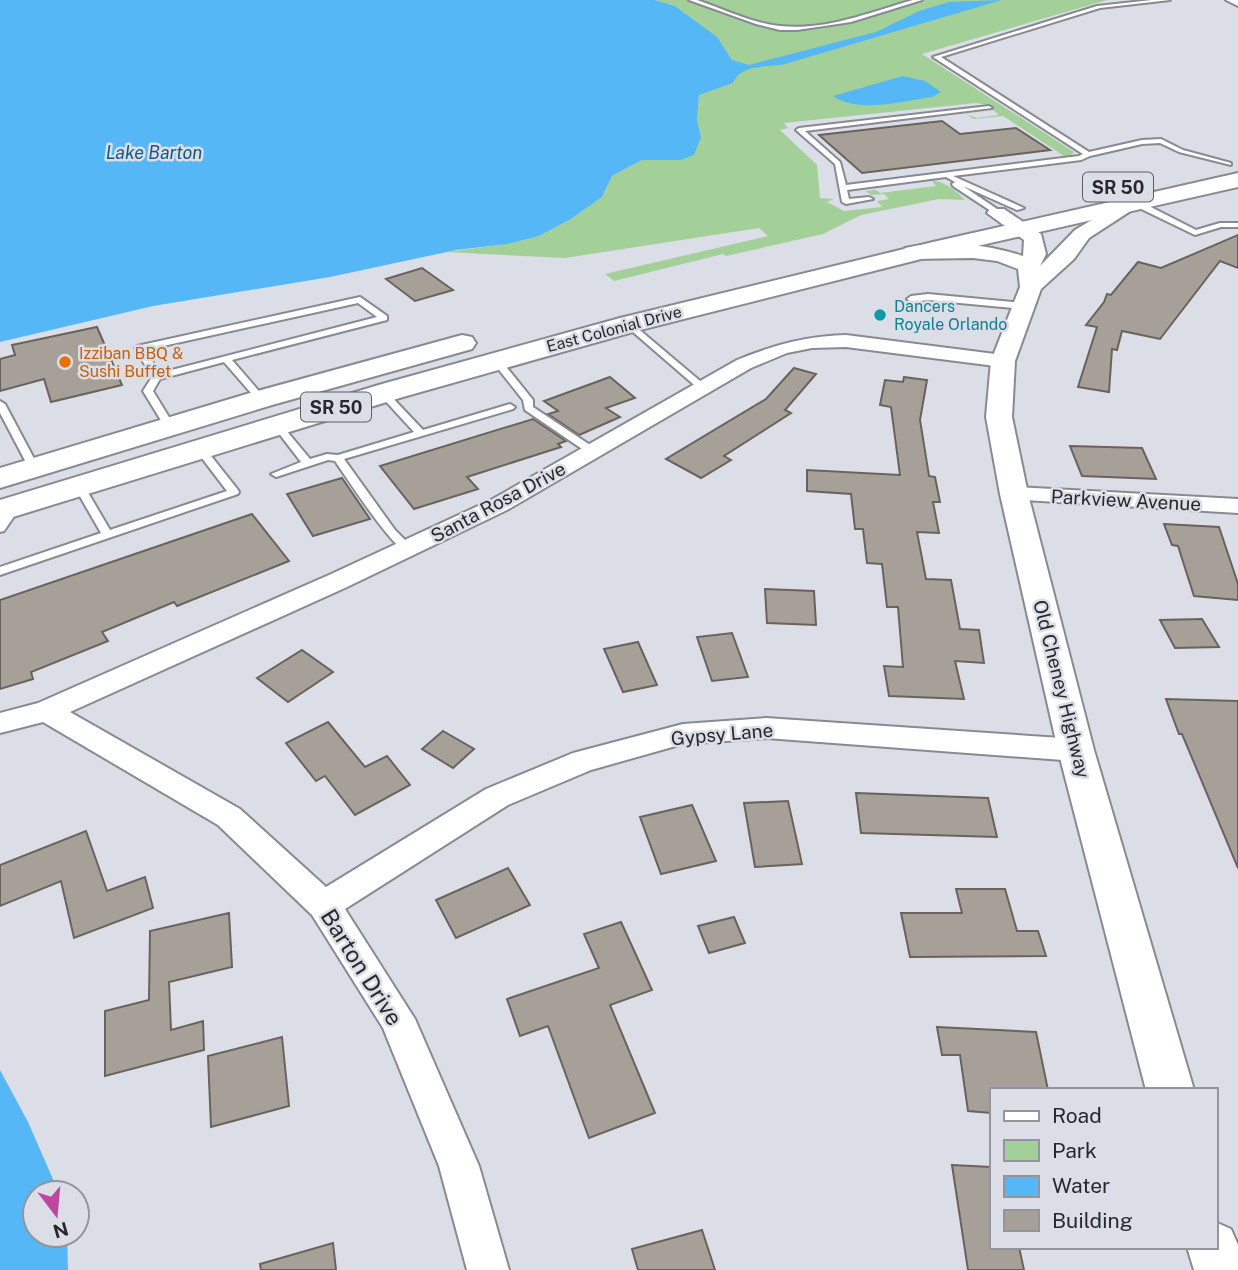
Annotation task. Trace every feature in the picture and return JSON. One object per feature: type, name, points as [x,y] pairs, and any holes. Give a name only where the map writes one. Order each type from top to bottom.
[{"type":"highway","name":"East Colonial Drive","points":[[374,381],[497,361],[620,314],[828,251],[1022,218],[1130,204],[1235,169]]},
{"type":"highway","name":"East Colonial Drive","points":[[620,314],[913,253],[1022,218],[1235,169]]},
{"type":"highway","name":"East Colonial Drive","points":[[0,478],[170,427],[269,412],[374,381],[506,331]]},
{"type":"highway","name":"East Colonial Drive","points":[[4,511],[200,449],[269,412]]},
{"type":"highway","points":[[4,511],[214,430],[269,412]]},
{"type":"street","points":[[1231,0],[1238,3]]},
{"type":"street","name":"Old Cheney Highway","points":[[1028,286],[1066,254],[1072,244],[1090,227],[1130,204]]},
{"type":"street","points":[[1022,218],[1060,231],[1072,244]]},
{"type":"street","name":"Old Cheney Highway","points":[[1022,218],[1034,238],[1035,254],[1028,286],[1003,361],[999,417],[1014,494],[1076,750],[1169,1088]]},
{"type":"street","points":[[913,253],[977,249],[1010,256],[1028,286]]},
{"type":"street","name":"Santa Rosa Drive","points":[[0,723],[46,710],[499,505],[744,364],[781,349],[813,342],[846,341],[1003,361]]},
{"type":"street","name":"Parkview Avenue","points":[[1014,494],[1238,506]]},
{"type":"street","name":"Barton Drive","points":[[46,710],[229,817],[324,905],[397,1019],[459,1166],[488,1270]]},
{"type":"street","name":"Gypsy Lane","points":[[324,905],[497,797],[583,761],[683,734],[766,727],[1076,750]]},
{"type":"street","points":[[1214,1249],[1220,1270]]},
{"type":"lane","points":[[692,0],[745,19],[793,29],[822,26],[919,0]]},
{"type":"lane","points":[[1088,154],[936,57],[1099,7],[1167,0]]},
{"type":"lane","points":[[869,199],[846,202],[838,163],[799,130],[989,108]]},
{"type":"lane","points":[[843,188],[1081,158],[1142,142],[1161,141],[1181,151],[1235,169]]},
{"type":"lane","points":[[945,175],[976,200],[1022,218]]},
{"type":"lane","points":[[945,175],[1022,218]]},
{"type":"lane","points":[[1130,204],[1195,233],[1220,225],[1238,225]]},
{"type":"lane","points":[[911,299],[1028,286]]},
{"type":"lane","points":[[157,377],[140,348],[360,300],[384,318],[157,377],[148,391],[170,427]]},
{"type":"lane","points":[[620,314],[703,388]]},
{"type":"lane","points":[[227,360],[307,463]]},
{"type":"lane","points":[[497,361],[528,400],[528,408],[592,451]]},
{"type":"lane","points":[[374,381],[420,433]]},
{"type":"lane","points":[[0,404],[34,468]]},
{"type":"lane","points":[[276,474],[327,457],[338,457],[510,407]]},
{"type":"lane","points":[[0,571],[234,492],[200,449]]},
{"type":"lane","points":[[338,457],[391,532],[407,548]]},
{"type":"lane","points":[[79,486],[107,535]]},
{"type":"green space","points":[[655,0],[1107,0],[922,54],[1074,152],[1070,156],[1064,156],[1003,116],[974,119],[966,114],[977,118],[999,115],[987,105],[976,103],[784,123],[788,128],[780,130],[817,165],[820,198],[834,199],[827,202],[844,211],[882,207],[877,201],[889,199],[884,194],[871,195],[865,191],[876,190],[880,193],[936,186],[932,181],[945,184],[965,200],[939,199],[861,215],[823,234],[726,256],[723,254],[614,281],[605,274],[768,236],[759,228],[565,258],[446,252],[508,244],[539,236],[571,219],[602,197],[612,176],[642,160],[680,160],[701,137],[697,120],[699,94],[733,83],[737,67],[716,37],[675,6]]},
{"type":"water","name":"Lake Barton","points":[[0,0],[655,0],[675,6],[717,37],[732,60],[749,65],[876,32],[919,11],[949,2],[1002,0],[785,64],[742,72],[733,83],[699,95],[697,120],[701,137],[694,155],[680,160],[642,160],[612,176],[602,197],[571,219],[539,236],[508,244],[456,250],[330,277],[153,306],[0,342]]},
{"type":"water","points":[[903,76],[925,81],[941,92],[932,97],[868,105],[844,101],[833,96]]},
{"type":"water","points":[[0,1070],[28,1122],[53,1179],[21,1179],[21,1249],[67,1249],[68,1270],[0,1270]]},
{"type":"building","points":[[942,121],[960,134],[1016,128],[1050,150],[862,173],[819,135]]},
{"type":"building","points":[[1238,235],[1238,268],[1220,261],[1160,339],[1122,331],[1117,350],[1112,349],[1109,392],[1078,387],[1097,327],[1086,325],[1107,294],[1111,295],[1138,262],[1161,268]]},
{"type":"building","points":[[422,268],[453,290],[415,301],[386,279]]},
{"type":"building","name":"Izziban BBQ & Sushi Buffet","points":[[97,327],[122,385],[51,402],[44,379],[0,391],[0,359],[15,355],[12,345]]},
{"type":"building","points":[[794,368],[816,374],[785,410],[791,413],[724,456],[731,460],[701,478],[666,459],[766,399]]},
{"type":"building","points":[[610,377],[635,398],[606,408],[620,417],[579,435],[548,414],[558,411],[544,401]]},
{"type":"building","points":[[904,377],[927,380],[920,420],[929,476],[935,477],[940,502],[933,502],[939,533],[917,532],[926,579],[951,580],[960,629],[979,630],[984,663],[955,661],[964,699],[889,696],[884,666],[903,667],[898,607],[887,607],[882,564],[867,563],[863,529],[855,529],[851,494],[807,491],[807,470],[900,475],[891,407],[880,405],[885,380],[903,382]]},
{"type":"building","points":[[533,419],[566,441],[558,444],[561,447],[467,477],[478,489],[414,509],[380,466]]},
{"type":"building","points":[[1070,446],[1142,448],[1156,479],[1082,476]]},
{"type":"building","points":[[342,478],[370,519],[313,536],[287,494]]},
{"type":"building","points":[[252,514],[289,561],[177,606],[174,602],[102,632],[108,641],[31,672],[33,679],[0,689],[0,600]]},
{"type":"building","points":[[1164,524],[1219,527],[1238,584],[1238,600],[1194,596],[1178,546],[1172,545]]},
{"type":"building","points":[[765,589],[814,591],[816,625],[767,623]]},
{"type":"building","points":[[1202,619],[1219,647],[1175,648],[1160,620]]},
{"type":"building","points":[[732,633],[748,677],[712,681],[697,637]]},
{"type":"building","points":[[638,642],[657,685],[623,692],[604,649]]},
{"type":"building","points":[[302,650],[333,672],[288,702],[257,678]]},
{"type":"building","points":[[1166,699],[1238,701],[1238,868],[1182,734],[1179,734]]},
{"type":"building","points":[[328,722],[365,767],[387,756],[410,785],[355,815],[325,776],[316,781],[286,743]]},
{"type":"building","points":[[443,731],[474,749],[453,768],[422,749]]},
{"type":"building","points":[[856,793],[988,798],[997,837],[861,833]]},
{"type":"building","points":[[788,801],[802,864],[755,867],[744,803]]},
{"type":"building","points":[[692,805],[716,861],[661,874],[640,817]]},
{"type":"building","points":[[86,831],[107,891],[145,877],[153,908],[74,938],[61,881],[0,906],[0,865]]},
{"type":"building","points":[[508,868],[530,905],[456,938],[436,900]]},
{"type":"building","points":[[956,889],[1005,889],[1017,931],[1038,931],[1046,956],[910,957],[901,913],[962,913]]},
{"type":"building","points":[[229,913],[232,967],[169,982],[171,1030],[203,1021],[204,1050],[105,1076],[105,1011],[149,1000],[150,931]]},
{"type":"building","points":[[734,917],[745,943],[709,953],[698,926]]},
{"type":"building","points":[[621,922],[652,990],[610,1005],[655,1113],[589,1138],[548,1026],[520,1036],[507,999],[599,968],[584,934]]},
{"type":"building","points":[[937,1027],[1036,1032],[1048,1088],[990,1088],[990,1113],[968,1111],[960,1055],[942,1055]]},
{"type":"building","points":[[282,1037],[289,1106],[211,1127],[208,1056]]},
{"type":"building","points":[[952,1165],[990,1167],[990,1249],[1019,1249],[1024,1270],[968,1270]]},
{"type":"building","points":[[702,1230],[715,1270],[638,1270],[632,1249]]},
{"type":"building","points":[[333,1243],[336,1270],[261,1270],[260,1264]]},
{"type":"place","name":"Dancers Royale Orlando","points":[[880,315]]},
{"type":"place","name":"Izziban BBQ & Sushi Buffet","points":[[65,362]]}]
